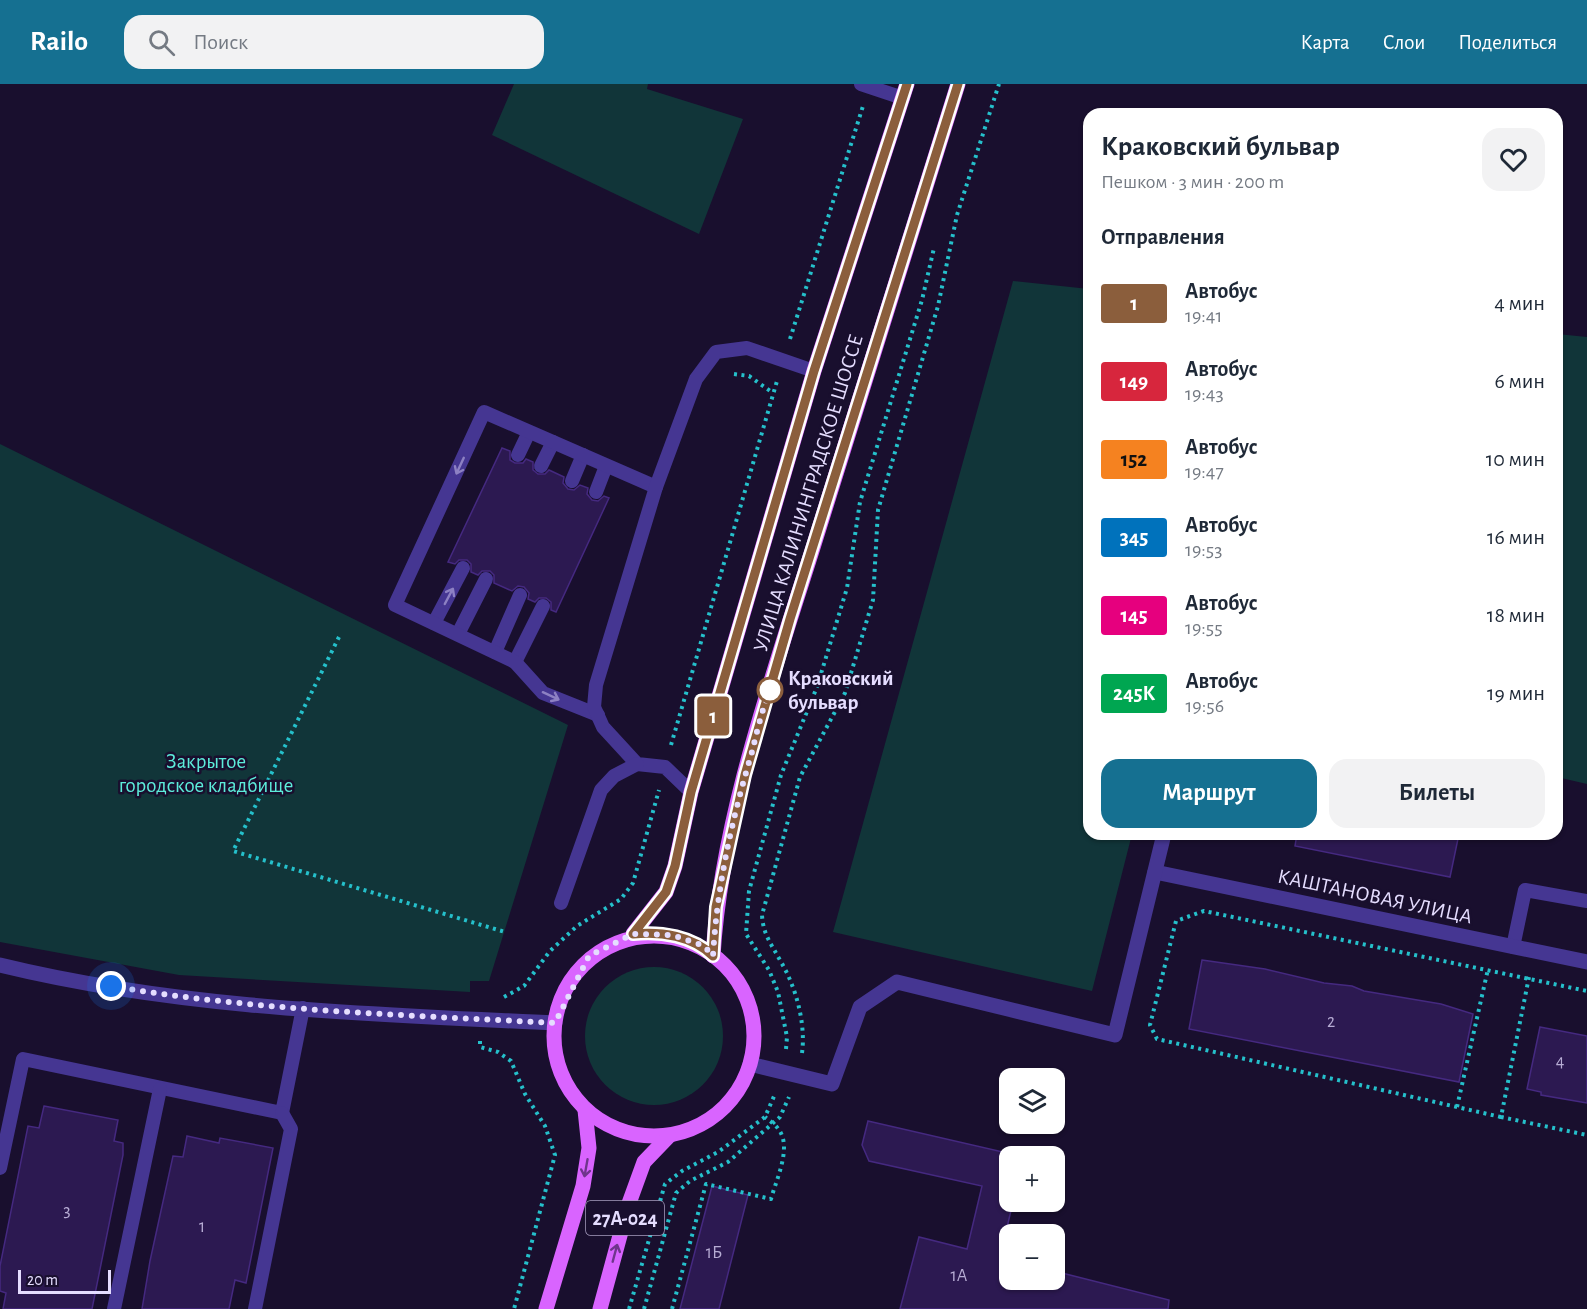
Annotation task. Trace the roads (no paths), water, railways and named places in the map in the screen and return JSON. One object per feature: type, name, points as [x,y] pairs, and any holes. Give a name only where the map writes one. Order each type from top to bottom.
[{"type":"main road","name":"УЛИЦА КАЛИНИНГРАДСКОЕ ШОССЕ","points":[[713,956],[718,897],[745,775],[790,619],[958,84]]},
{"type":"main road","name":"УЛИЦА КАЛИНИНГРАДСКОЕ ШОССЕ","points":[[633,934],[666,892],[675,866],[691,792],[814,371],[905,91]]},
{"type":"main road","name":"27А-024","points":[[633,934],[672,935],[704,946],[713,956],[746,993],[754,1022],[750,1064],[736,1094],[704,1123],[669,1136],[631,1134],[601,1122],[585,1110],[571,1094],[560,1073],[554,1042],[555,1023],[589,956],[633,934]]},
{"type":"main road","points":[[546,1309],[583,1186],[590,1148],[585,1110]]},
{"type":"main road","name":"27А-024","points":[[600,1309],[628,1206],[644,1162],[669,1136]]},
{"type":"street","points":[[750,1064],[832,1084],[860,1007],[897,982],[1115,1035],[1163,840]]},
{"type":"street","name":"КАШТАНОВАЯ УЛИЦА","points":[[1155,872],[1587,962]]},
{"type":"street","points":[[0,965],[178,997],[303,1008],[555,1023]]},
{"type":"lane","points":[[867,86],[905,91]]},
{"type":"lane","points":[[637,764],[603,727],[594,707],[596,685],[656,487],[696,379],[716,352],[747,348],[814,371]]},
{"type":"lane","points":[[598,715],[543,693],[515,662],[395,605],[484,412],[656,487]]},
{"type":"lane","points":[[518,455],[529,432]]},
{"type":"lane","points":[[541,466],[553,442]]},
{"type":"lane","points":[[572,481],[584,455]]},
{"type":"lane","points":[[596,492],[606,466]]},
{"type":"lane","points":[[434,623],[463,568]]},
{"type":"lane","points":[[458,634],[486,579]]},
{"type":"lane","points":[[495,652],[520,595]]},
{"type":"lane","points":[[515,662],[543,606]]},
{"type":"lane","points":[[561,903],[601,790],[614,776],[637,764],[664,767],[691,792]]},
{"type":"lane","points":[[1513,947],[1525,890],[1587,901]]},
{"type":"lane","points":[[255,1309],[291,1129],[282,1113],[303,1008]]},
{"type":"lane","points":[[0,1168],[23,1059],[282,1113]]},
{"type":"lane","points":[[114,1309],[160,1089]]},
{"type":"place","name":"Краковский бульвар","points":[[770,690]]},
{"type":"park label","name":"Закрытое городское кладбище","points":[[206,773]]}]
